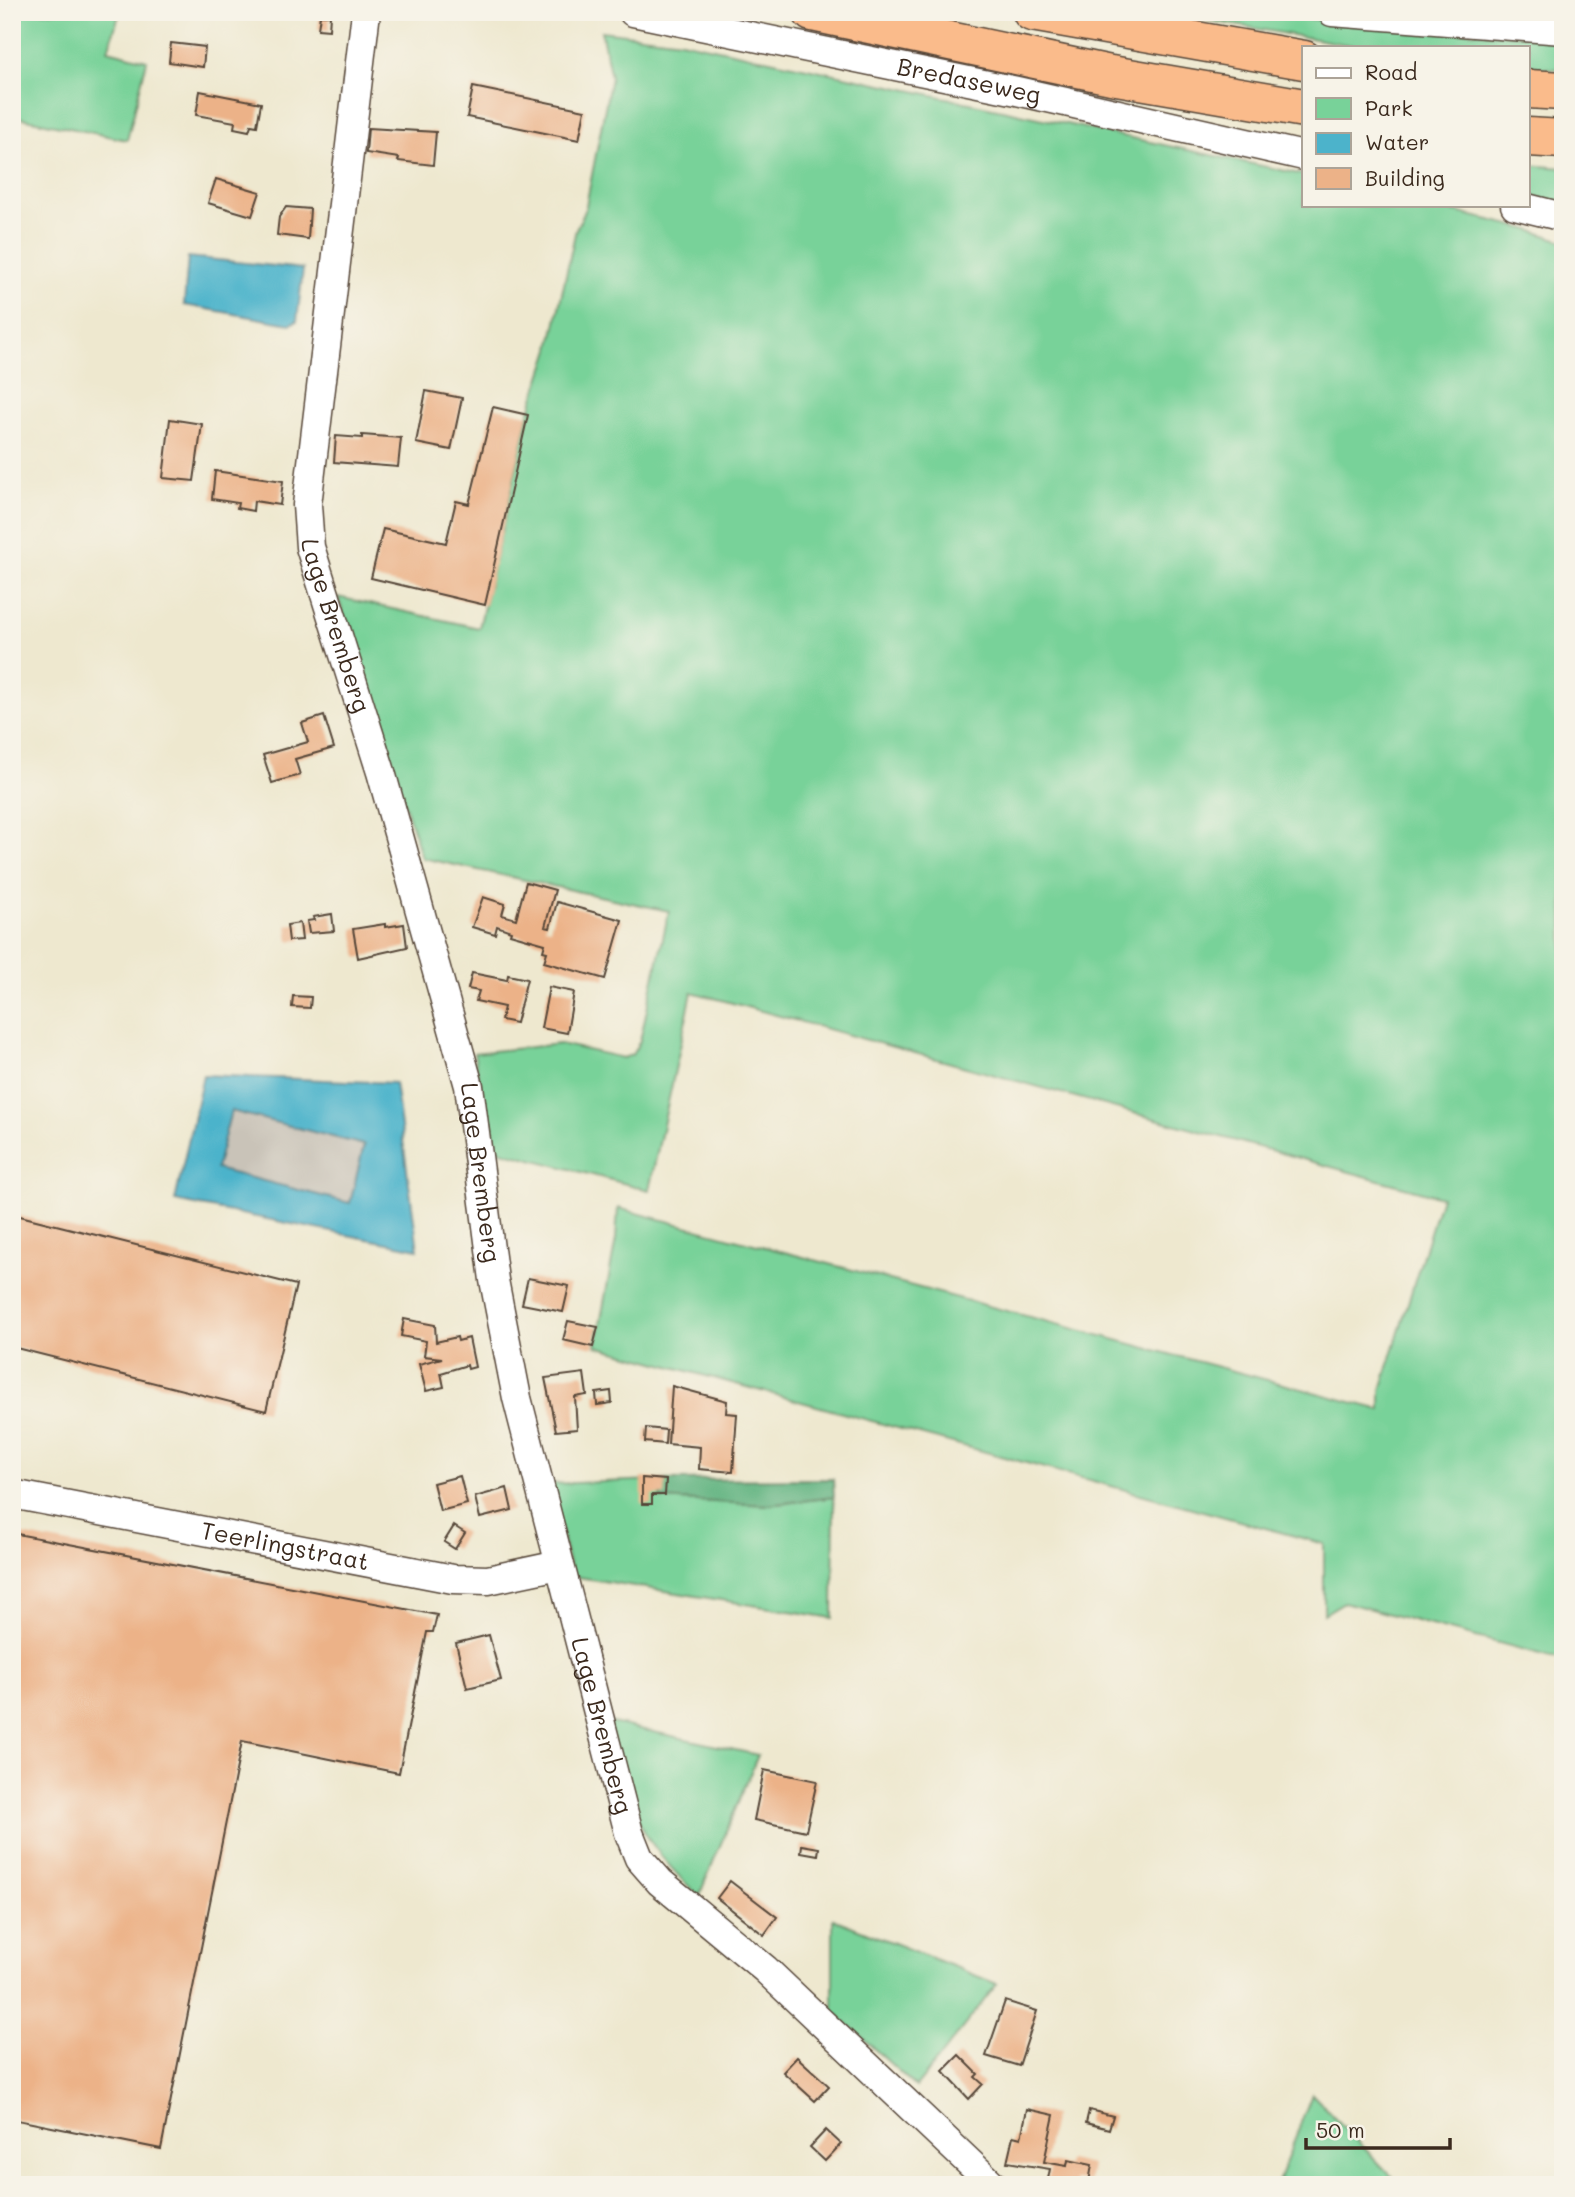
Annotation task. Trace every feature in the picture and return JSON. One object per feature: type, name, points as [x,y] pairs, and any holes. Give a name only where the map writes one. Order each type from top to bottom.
[{"type":"highway","points":[[812,12],[1111,75],[1302,108]]},
{"type":"highway","points":[[1032,12],[1302,60]]},
{"type":"highway","points":[[1530,89],[1563,91]]},
{"type":"highway","points":[[1530,137],[1563,139]]},
{"type":"street","name":"Lage Bremberg","points":[[366,12],[307,505],[310,547],[381,772],[469,1086],[494,1280],[517,1398],[629,1833],[639,1858],[660,1882],[765,1969],[993,2185]]},
{"type":"street","name":"Bredaseweg","points":[[633,12],[1017,91],[1302,156]]},
{"type":"street","points":[[1332,12],[1563,30]]},
{"type":"street","points":[[1520,206],[1563,217]]},
{"type":"street","name":"Teerlingstraat","points":[[12,1494],[453,1579],[488,1580],[559,1565]]},
{"type":"shaded area","points":[[231,1111],[365,1145],[350,1204],[216,1169]]},
{"type":"green space","points":[[12,12],[120,12],[108,50],[147,60],[127,140],[12,116]]},
{"type":"green space","points":[[1161,12],[1262,15],[1563,37],[1563,70],[1530,66],[1530,46],[1355,46]]},
{"type":"green space","points":[[601,31],[681,41],[1302,175],[1302,206],[1431,206],[1527,229],[1563,241],[1563,1660],[1344,1602],[1324,1614],[1324,1544],[596,1346],[616,1239],[618,1208],[1381,1410],[1381,1390],[1441,1197],[692,992],[649,1190],[490,1148],[474,1053],[560,1044],[623,1058],[632,1055],[640,1041],[669,911],[422,858],[338,597],[479,628],[529,414],[550,349],[576,229],[585,211],[611,77]]},
{"type":"green space","points":[[1530,165],[1563,168],[1563,204],[1530,196]]},
{"type":"green space","points":[[833,1479],[834,1497],[768,1505],[661,1499],[657,1480]]},
{"type":"green space","points":[[657,1480],[661,1499],[768,1505],[834,1497],[833,1618],[572,1576],[549,1484]]},
{"type":"green space","points":[[608,1722],[758,1755],[699,1896],[660,1855],[637,1818],[622,1776]]},
{"type":"green space","points":[[833,1919],[997,1984],[916,2087],[833,2011]]},
{"type":"green space","points":[[1312,2094],[1400,2185],[1277,2185]]},
{"type":"water","points":[[188,257],[303,269],[297,321],[290,324],[184,305]]},
{"type":"water","points":[[203,1075],[395,1083],[418,1249],[175,1201]],"holes":[[[231,1111],[364,1145],[350,1203],[216,1169]]]},
{"type":"building","points":[[320,15],[330,15],[329,30],[318,29]]},
{"type":"building","points":[[171,43],[205,47],[203,67],[169,62]]},
{"type":"building","points":[[473,87],[585,110],[579,140],[467,117]]},
{"type":"building","points":[[200,91],[261,103],[257,126],[251,125],[249,131],[234,128],[235,122],[196,115]]},
{"type":"building","points":[[368,128],[436,132],[433,165],[398,161],[399,158],[366,153]]},
{"type":"building","points":[[216,179],[260,192],[252,216],[208,203]]},
{"type":"building","points":[[286,207],[310,209],[308,239],[277,235],[279,217]]},
{"type":"building","points":[[426,391],[462,398],[451,450],[416,443]]},
{"type":"building","points":[[493,407],[528,415],[485,605],[371,578],[383,529],[446,543],[456,501],[469,504]]},
{"type":"building","points":[[170,419],[202,424],[194,481],[163,478]]},
{"type":"building","points":[[362,435],[401,438],[398,467],[334,462],[336,436],[362,438]]},
{"type":"building","points":[[215,471],[283,481],[280,505],[254,501],[253,511],[237,508],[238,503],[212,499]]},
{"type":"building","points":[[324,716],[334,748],[295,759],[300,775],[272,783],[263,755],[308,742],[302,723]]},
{"type":"building","points":[[526,882],[555,890],[545,927],[550,928],[557,902],[622,920],[605,979],[544,962],[547,952],[543,951],[545,944],[510,934],[511,931],[497,926],[495,934],[472,927],[483,897],[505,904],[502,915],[516,919]]},
{"type":"building","points":[[332,914],[334,931],[309,933],[307,921],[314,920],[313,917]]},
{"type":"building","points":[[300,923],[302,940],[289,941],[287,925]]},
{"type":"building","points":[[385,924],[385,927],[404,924],[407,947],[358,958],[353,929]]},
{"type":"building","points":[[472,973],[507,980],[508,975],[527,979],[516,1023],[501,1020],[504,1007],[476,1001],[479,991],[468,989]]},
{"type":"building","points":[[549,987],[574,992],[567,1033],[541,1028]]},
{"type":"building","points":[[293,996],[311,997],[310,1008],[292,1007]]},
{"type":"building","points":[[12,1214],[296,1285],[266,1411],[12,1347]]},
{"type":"building","points":[[528,1278],[569,1286],[563,1312],[522,1304]]},
{"type":"building","points":[[404,1319],[435,1325],[436,1342],[457,1337],[458,1341],[469,1338],[475,1367],[468,1369],[467,1365],[441,1373],[444,1387],[426,1391],[419,1364],[442,1358],[424,1356],[426,1341],[401,1336]]},
{"type":"building","points":[[568,1321],[598,1327],[593,1347],[563,1340]]},
{"type":"building","points":[[584,1373],[587,1395],[575,1397],[577,1429],[556,1431],[545,1378]]},
{"type":"building","points":[[672,1386],[727,1401],[726,1413],[737,1414],[733,1472],[699,1469],[700,1447],[668,1444]]},
{"type":"building","points":[[611,1391],[612,1403],[597,1405],[596,1393]]},
{"type":"building","points":[[646,1428],[666,1430],[665,1444],[645,1442]]},
{"type":"building","points":[[460,1476],[467,1504],[440,1511],[433,1483]]},
{"type":"building","points":[[642,1478],[666,1480],[665,1495],[652,1495],[652,1504],[642,1504]]},
{"type":"building","points":[[507,1488],[512,1510],[480,1518],[475,1497]]},
{"type":"building","points":[[454,1526],[465,1533],[455,1549],[444,1542]]},
{"type":"building","points":[[12,1533],[437,1615],[433,1632],[427,1632],[399,1773],[242,1741],[161,2149],[12,2119]]},
{"type":"building","points":[[489,1635],[501,1680],[467,1688],[456,1643]]},
{"type":"building","points":[[764,1770],[817,1781],[806,1831],[754,1820]]},
{"type":"building","points":[[802,1845],[819,1848],[818,1855],[801,1852]]},
{"type":"building","points":[[730,1881],[777,1917],[764,1935],[717,1898]]},
{"type":"building","points":[[1005,2001],[1037,2011],[1019,2066],[986,2056]]},
{"type":"building","points":[[959,2055],[978,2074],[975,2077],[983,2084],[969,2099],[943,2071]]},
{"type":"building","points":[[797,2057],[829,2086],[815,2101],[783,2072]]},
{"type":"building","points":[[1027,2109],[1054,2115],[1044,2162],[1067,2166],[1068,2160],[1092,2165],[1089,2182],[1075,2180],[1074,2185],[1047,2184],[1050,2169],[1007,2162],[1013,2136],[1021,2138]]},
{"type":"building","points":[[1089,2110],[1113,2116],[1109,2129],[1086,2123]]},
{"type":"building","points":[[826,2130],[841,2144],[825,2161],[810,2147]]}]
